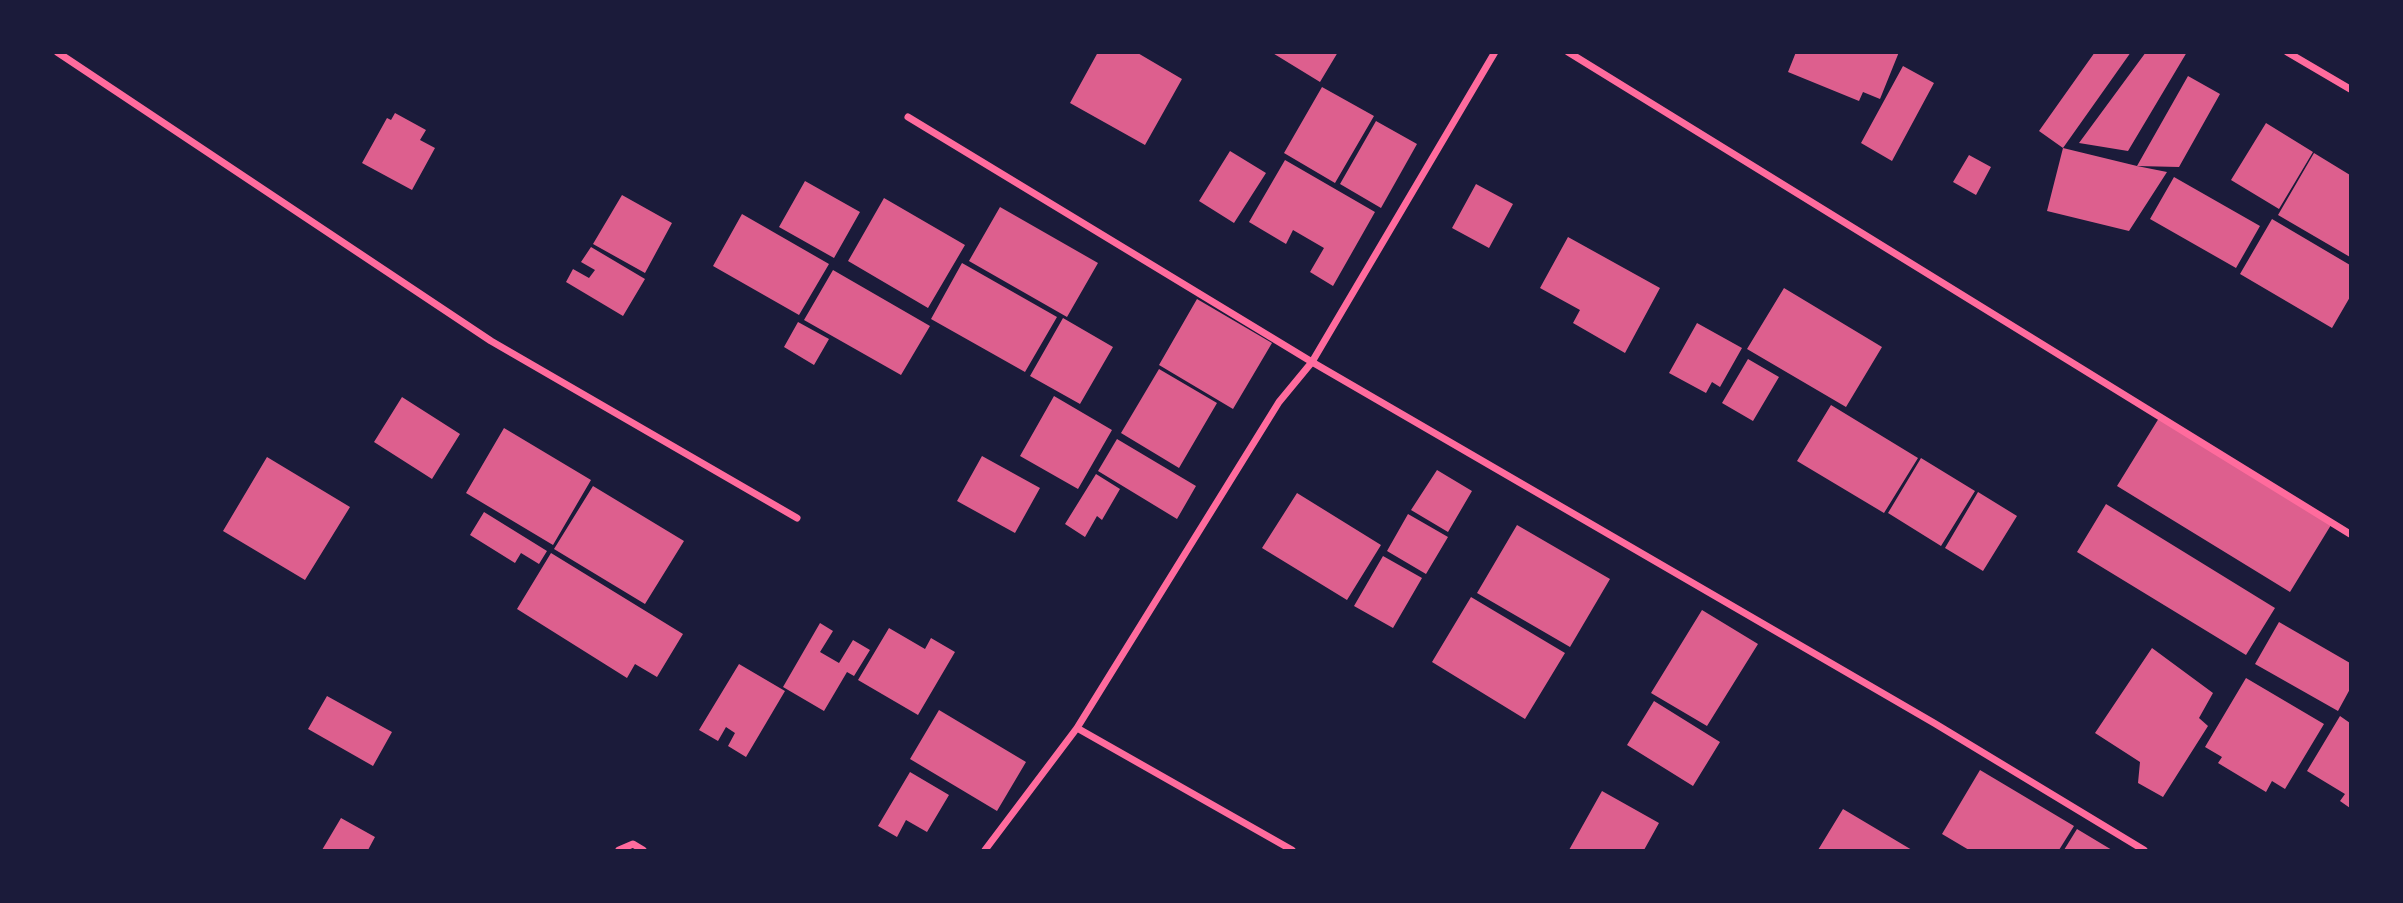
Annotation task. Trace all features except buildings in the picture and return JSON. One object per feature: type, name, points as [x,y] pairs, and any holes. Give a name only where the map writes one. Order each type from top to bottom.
[{"type":"street","points":[[57,52],[491,341],[797,519]]},
{"type":"street","points":[[985,850],[1077,728],[1279,402],[1312,362],[1495,52]]},
{"type":"street","points":[[1568,52],[2350,534]]},
{"type":"street","points":[[2287,52],[2350,89]]},
{"type":"street","points":[[908,117],[1312,362],[1934,723],[2144,850]]},
{"type":"street","points":[[1077,728],[1292,850]]},
{"type":"street","points":[[619,850],[633,844],[643,850]]}]
